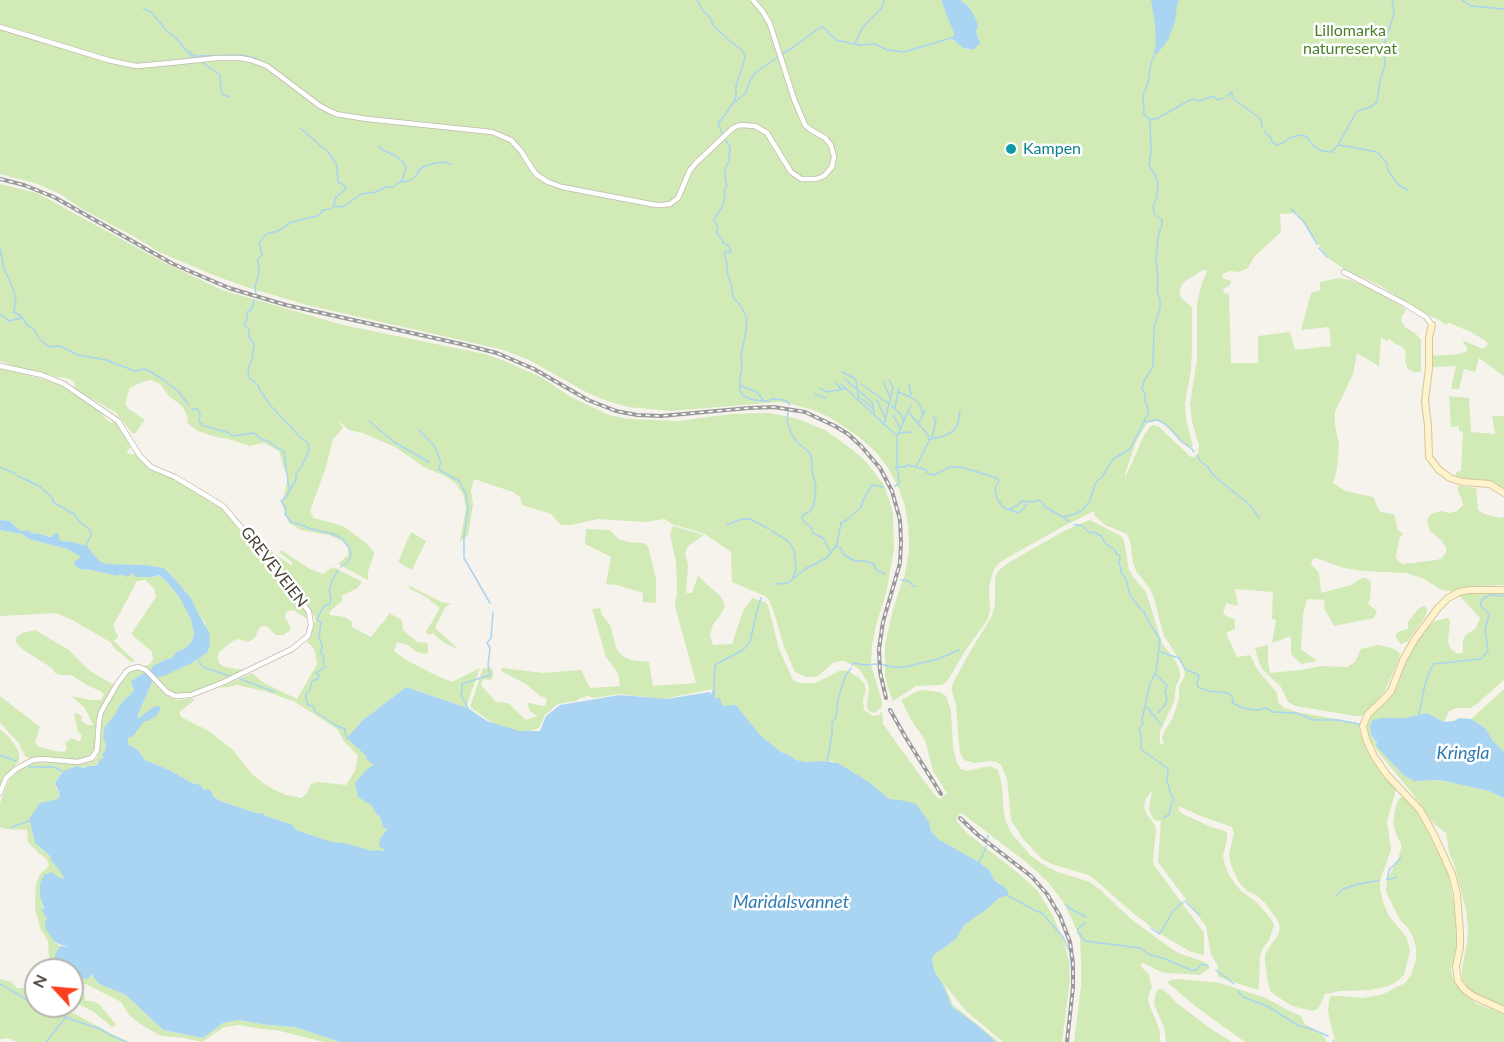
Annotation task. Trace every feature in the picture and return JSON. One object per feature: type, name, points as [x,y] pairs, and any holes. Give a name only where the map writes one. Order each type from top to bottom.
[{"type":"street","points":[[0,27],[103,59],[130,65],[154,65],[218,58],[250,60],[267,66],[320,106],[336,114],[492,132],[511,140],[521,151],[532,170],[548,182],[562,187],[662,205],[670,204],[678,198],[690,170],[696,163],[733,128],[740,126],[752,125],[767,133],[788,168],[801,179],[820,178],[832,167],[834,157],[831,145],[805,125],[794,99],[770,24],[753,0]]},
{"type":"street","points":[[1344,272],[1405,304],[1426,317],[1432,325],[1429,337],[1430,368],[1425,401],[1429,457],[1439,470],[1450,478],[1463,482],[1488,483],[1504,493]]},
{"type":"street","name":"GREVEVEIEN","points":[[0,366],[35,373],[64,384],[114,417],[140,456],[155,470],[172,475],[228,510],[293,589],[309,612],[311,625],[310,632],[305,639],[279,656],[191,695],[178,697],[167,692],[148,673],[138,667],[130,669],[117,684],[101,712],[97,750],[92,758],[78,762],[33,760],[16,769],[6,778],[0,793]]},
{"type":"street","points":[[1504,590],[1470,590],[1459,592],[1448,598],[1415,639],[1403,660],[1391,691],[1368,714],[1363,726],[1374,756],[1387,775],[1420,810],[1452,874],[1457,894],[1460,933],[1456,967],[1458,981],[1473,996],[1504,1010]]},
{"type":"green space","name":"Lillomarka naturreservat","points":[[0,0],[941,0],[954,34],[953,41],[963,48],[973,50],[979,39],[968,6],[960,0],[1504,0],[1504,376],[1479,358],[1475,372],[1464,369],[1459,389],[1451,389],[1456,366],[1432,367],[1431,356],[1465,352],[1468,350],[1462,340],[1483,349],[1488,345],[1486,341],[1471,332],[1449,323],[1446,325],[1426,315],[1381,286],[1346,270],[1328,258],[1297,213],[1280,214],[1281,232],[1254,257],[1248,268],[1239,272],[1224,273],[1222,278],[1231,281],[1230,285],[1223,289],[1224,293],[1229,294],[1231,363],[1258,363],[1258,336],[1290,332],[1295,350],[1331,346],[1329,327],[1301,330],[1311,293],[1320,290],[1320,282],[1339,278],[1350,280],[1374,290],[1406,309],[1401,317],[1402,322],[1421,340],[1421,372],[1408,369],[1405,362],[1406,352],[1403,347],[1390,339],[1387,341],[1381,338],[1379,366],[1357,353],[1353,374],[1335,412],[1339,445],[1333,483],[1345,491],[1373,497],[1380,512],[1394,514],[1398,530],[1403,534],[1399,539],[1396,557],[1398,561],[1403,564],[1437,560],[1446,553],[1446,547],[1430,531],[1427,522],[1429,516],[1434,513],[1457,511],[1463,505],[1458,486],[1476,488],[1478,510],[1484,514],[1504,517],[1504,585],[1442,590],[1422,578],[1406,573],[1364,571],[1344,568],[1316,558],[1312,560],[1311,564],[1319,573],[1321,593],[1351,585],[1366,578],[1371,582],[1368,604],[1377,611],[1374,618],[1334,626],[1325,610],[1324,600],[1307,599],[1303,615],[1301,649],[1317,661],[1301,664],[1291,654],[1291,636],[1272,643],[1276,620],[1272,619],[1273,592],[1235,589],[1238,606],[1226,603],[1223,614],[1235,620],[1235,629],[1226,633],[1237,657],[1250,655],[1257,669],[1277,693],[1278,702],[1284,708],[1358,723],[1360,733],[1373,760],[1392,782],[1396,790],[1387,821],[1391,850],[1380,880],[1380,888],[1389,916],[1407,938],[1410,951],[1404,975],[1395,983],[1385,987],[1325,994],[1318,1009],[1313,1011],[1292,1006],[1271,992],[1265,955],[1280,928],[1278,921],[1265,903],[1247,891],[1238,881],[1229,855],[1234,833],[1232,827],[1179,806],[1178,810],[1183,814],[1227,833],[1223,856],[1229,875],[1241,891],[1261,907],[1274,925],[1269,940],[1260,955],[1259,988],[1257,990],[1219,977],[1218,966],[1211,954],[1206,926],[1158,862],[1161,821],[1154,820],[1149,809],[1152,791],[1146,798],[1144,806],[1155,825],[1154,865],[1204,933],[1204,955],[1191,952],[1165,937],[1088,875],[1042,859],[1023,839],[1011,820],[1007,779],[1001,765],[991,761],[974,763],[964,760],[960,753],[952,685],[992,616],[995,604],[995,578],[998,571],[1064,531],[1090,520],[1121,536],[1124,540],[1129,570],[1146,592],[1162,644],[1174,658],[1180,672],[1174,702],[1160,731],[1160,744],[1164,744],[1163,734],[1173,717],[1179,698],[1179,687],[1185,675],[1184,669],[1164,636],[1153,595],[1136,571],[1127,534],[1105,525],[1095,516],[1094,511],[1000,562],[994,569],[989,586],[988,619],[948,680],[942,685],[916,686],[893,701],[885,675],[885,645],[893,609],[905,574],[909,549],[905,506],[888,468],[876,452],[858,436],[829,417],[813,410],[779,402],[671,411],[628,407],[588,393],[529,360],[504,350],[307,305],[216,276],[159,252],[82,209],[60,194],[35,183],[0,174]],"holes":[[[1203,270],[1207,271],[1197,305],[1197,359],[1190,404],[1199,446],[1198,454],[1191,457],[1159,427],[1153,425],[1144,435],[1126,476],[1136,442],[1147,423],[1155,420],[1161,422],[1187,446],[1190,448],[1193,446],[1186,419],[1185,403],[1191,370],[1192,308],[1180,296],[1180,291],[1182,284],[1187,280]]]},
{"type":"green space","points":[[0,184],[37,193],[165,263],[222,290],[343,325],[485,354],[541,377],[571,397],[609,415],[628,419],[678,421],[731,414],[769,413],[795,418],[825,430],[867,463],[884,485],[893,512],[894,550],[886,594],[872,646],[871,665],[882,707],[874,713],[868,710],[867,681],[859,669],[845,661],[833,663],[818,676],[806,677],[795,672],[784,647],[769,600],[765,596],[732,582],[731,552],[705,534],[672,524],[665,519],[644,522],[598,519],[561,525],[551,514],[522,505],[520,497],[513,492],[474,479],[471,490],[473,505],[468,535],[460,542],[466,508],[463,494],[455,483],[424,467],[395,447],[363,433],[349,430],[339,421],[343,428],[333,439],[326,467],[310,511],[314,518],[343,526],[365,542],[374,552],[368,571],[368,580],[338,564],[348,555],[348,548],[342,541],[329,535],[301,530],[289,523],[282,504],[288,477],[279,451],[264,443],[249,446],[198,431],[187,423],[188,417],[182,406],[169,396],[160,384],[150,380],[130,388],[125,404],[145,420],[136,433],[132,433],[116,413],[75,389],[72,380],[22,369],[0,361]]},
{"type":"green space","points":[[0,368],[61,384],[92,404],[111,423],[115,420],[131,447],[128,454],[136,454],[153,471],[174,478],[206,497],[211,503],[222,507],[310,618],[305,618],[294,610],[288,611],[285,617],[291,628],[283,635],[276,635],[267,626],[262,626],[255,638],[248,642],[238,639],[219,652],[219,663],[224,667],[245,670],[192,694],[175,695],[165,688],[157,677],[192,663],[208,652],[205,622],[198,614],[191,598],[171,575],[164,568],[107,564],[99,561],[87,546],[61,541],[58,538],[27,530],[21,531],[10,521],[0,520]]},
{"type":"green space","points":[[1449,396],[1469,398],[1471,432],[1495,434],[1492,416],[1504,416],[1504,489],[1497,485],[1456,478],[1456,472],[1461,471],[1463,432],[1459,431],[1459,426],[1451,427]]},
{"type":"green space","points":[[673,526],[704,535],[688,546],[685,554],[688,564],[686,593],[692,593],[698,576],[721,597],[725,606],[713,624],[710,635],[713,645],[732,644],[743,611],[752,598],[765,602],[768,605],[779,649],[793,680],[799,683],[815,683],[841,670],[858,677],[864,683],[866,690],[863,700],[864,710],[873,716],[879,715],[882,711],[883,724],[924,781],[940,799],[947,793],[933,771],[925,740],[901,700],[924,690],[940,692],[946,696],[951,711],[953,747],[957,763],[961,769],[967,771],[990,766],[998,770],[1006,822],[1012,834],[1031,856],[1058,872],[1090,882],[1131,919],[1165,944],[1178,953],[1209,965],[1209,969],[1200,975],[1161,972],[1141,964],[1141,967],[1149,974],[1152,987],[1148,997],[1149,1004],[1160,1032],[1160,1042],[1074,1042],[1081,985],[1081,962],[1080,939],[1071,917],[1062,900],[1047,881],[1026,862],[960,813],[956,819],[967,833],[1037,890],[1052,914],[1069,961],[1070,980],[1062,1042],[1003,1042],[965,1010],[944,984],[953,1005],[999,1042],[994,1042],[952,1007],[933,972],[932,958],[956,939],[964,925],[1004,895],[1000,883],[994,880],[990,871],[979,862],[938,839],[931,831],[929,822],[900,800],[889,799],[869,782],[832,761],[806,762],[796,760],[781,752],[761,736],[736,705],[717,709],[713,689],[663,699],[620,694],[594,698],[588,696],[558,704],[545,715],[539,728],[527,732],[509,730],[488,720],[470,707],[483,668],[493,669],[493,677],[490,680],[483,679],[481,685],[496,702],[508,703],[526,720],[537,716],[530,711],[527,703],[545,706],[547,699],[526,684],[501,671],[502,668],[543,673],[581,670],[590,688],[620,686],[618,673],[606,657],[592,609],[600,608],[602,615],[610,625],[617,650],[631,660],[649,662],[653,686],[696,683],[675,606],[676,562],[670,534]]},
{"type":"green space","points":[[586,529],[609,530],[618,539],[644,543],[648,546],[656,578],[656,603],[643,602],[643,593],[606,584],[611,557],[585,544]]},
{"type":"green space","points":[[0,530],[22,534],[29,539],[67,549],[80,556],[78,568],[83,570],[118,576],[132,573],[136,577],[158,575],[179,597],[191,619],[194,634],[192,641],[186,648],[176,652],[172,658],[167,659],[150,672],[144,666],[150,664],[153,659],[152,652],[131,634],[156,597],[154,588],[145,580],[137,581],[113,626],[118,636],[116,640],[113,640],[135,661],[131,662],[110,642],[56,613],[0,616]]},
{"type":"green space","points":[[411,532],[426,541],[412,570],[398,562]]},
{"type":"green space","points":[[255,542],[267,543],[273,553],[291,565],[293,563],[279,552],[281,550],[310,569],[323,574],[333,567],[361,581],[356,589],[341,596],[343,600],[329,612],[330,615],[345,617],[352,622],[352,627],[371,637],[389,613],[402,620],[403,630],[417,642],[427,643],[428,646],[428,653],[424,654],[397,642],[394,651],[408,661],[452,682],[480,668],[466,707],[406,687],[363,720],[348,738],[375,765],[371,805],[380,816],[383,827],[387,829],[380,839],[384,852],[332,842],[296,830],[293,825],[262,813],[220,801],[196,783],[145,760],[138,750],[128,744],[127,736],[145,721],[153,707],[139,718],[137,717],[153,680],[171,698],[195,700],[179,712],[181,717],[209,731],[233,750],[251,773],[263,783],[286,795],[301,798],[311,784],[317,782],[346,785],[355,771],[358,756],[344,741],[337,729],[295,702],[268,692],[237,685],[219,688],[252,673],[264,683],[297,699],[317,664],[315,651],[307,642],[315,617],[296,590]]},
{"type":"green space","points":[[408,585],[441,602],[452,604],[445,608],[435,628],[458,649],[443,642],[433,633],[429,635],[426,632],[440,608],[426,597],[410,589]]},
{"type":"green space","points":[[1458,594],[1504,594],[1504,680],[1470,708],[1457,708],[1449,711],[1444,722],[1427,713],[1404,718],[1382,718],[1371,722],[1370,728],[1372,737],[1395,767],[1414,781],[1440,780],[1489,791],[1504,798],[1504,1006],[1471,991],[1462,978],[1468,928],[1466,910],[1449,852],[1446,833],[1433,823],[1367,735],[1368,721],[1393,694],[1409,654],[1428,626],[1435,621],[1448,618],[1450,621],[1448,642],[1451,649],[1459,654],[1463,652],[1463,640],[1476,628],[1480,618]]},
{"type":"green space","points":[[1423,606],[1426,607],[1427,612],[1424,618],[1408,641],[1401,644],[1396,634],[1408,629],[1408,622]]},
{"type":"green space","points":[[35,630],[69,650],[90,671],[114,685],[98,717],[96,748],[87,758],[74,761],[57,758],[28,758],[18,742],[0,723],[0,696],[40,727],[35,742],[38,746],[65,752],[67,747],[65,743],[72,738],[80,741],[82,736],[78,732],[74,713],[79,714],[82,717],[81,721],[87,725],[93,725],[85,708],[71,696],[101,700],[104,695],[71,675],[55,673],[52,668],[22,649],[16,642],[16,638],[22,633]]},
{"type":"green space","points":[[1268,645],[1270,673],[1321,666],[1347,667],[1355,662],[1361,649],[1378,645],[1392,648],[1399,652],[1400,656],[1384,693],[1362,716],[1355,716],[1295,706],[1288,702],[1281,687],[1263,670],[1258,660],[1255,648]]},
{"type":"green space","points":[[137,669],[145,672],[131,682],[134,690],[119,706],[106,743],[104,758],[94,766],[63,771],[56,781],[60,794],[58,799],[29,819],[33,836],[40,848],[51,857],[66,880],[58,877],[40,884],[42,906],[54,941],[60,946],[56,958],[49,958],[48,941],[40,928],[35,908],[36,883],[41,873],[49,866],[47,859],[28,842],[27,830],[0,827],[0,803],[9,780],[17,772],[34,763],[77,764],[96,759],[99,752],[102,714],[124,676]]},
{"type":"green space","points":[[1504,689],[1504,752],[1485,728],[1471,719]]},
{"type":"green space","points":[[0,729],[18,750],[19,761],[6,776],[0,788]]},
{"type":"green space","points":[[1401,797],[1407,799],[1418,812],[1448,873],[1457,920],[1457,942],[1451,970],[1453,979],[1465,995],[1477,1004],[1504,1014],[1504,1042],[1336,1042],[1328,1011],[1331,996],[1362,998],[1381,995],[1405,983],[1411,975],[1416,960],[1413,937],[1400,920],[1386,892],[1387,879],[1401,849],[1393,823],[1395,809]]},
{"type":"green space","points":[[92,975],[99,984],[126,995],[163,1030],[203,1038],[223,1023],[238,1020],[295,1027],[340,1042],[324,1042],[276,1030],[239,1025],[224,1027],[202,1042],[161,1036],[129,1015],[121,1002],[84,984],[84,979],[89,979]]},
{"type":"green space","points":[[0,979],[12,982],[17,988],[24,988],[24,1018],[82,1018],[129,1042],[17,1042],[8,1038],[0,1039]]},
{"type":"green space","points":[[1180,979],[1220,983],[1266,998],[1300,1015],[1305,1024],[1323,1035],[1327,1042],[1245,1042],[1195,1006],[1167,982]]},
{"type":"green space","points":[[1163,989],[1211,1029],[1232,1042],[1166,1042],[1164,1027],[1154,1004],[1157,991]]},
{"type":"green space","points":[[84,994],[85,1001],[99,1004],[116,1025],[112,1027],[84,1007]]},
{"type":"water","points":[[941,0],[960,0],[968,6],[976,19],[978,27],[976,31],[980,43],[973,50],[963,48],[951,38],[954,34]]},
{"type":"water","points":[[1151,0],[1179,0],[1175,22],[1168,40],[1157,54],[1154,51],[1155,24]]},
{"type":"water","name":"Maridalsvannet","points":[[0,520],[10,521],[21,531],[27,530],[51,537],[57,533],[61,541],[87,546],[99,561],[107,564],[164,568],[191,598],[209,632],[210,643],[208,652],[192,663],[153,680],[137,717],[139,718],[153,707],[159,706],[161,709],[156,716],[145,721],[133,736],[130,738],[128,736],[128,744],[138,750],[145,760],[196,783],[204,790],[208,789],[220,801],[262,813],[293,825],[296,830],[332,842],[373,851],[384,851],[379,846],[380,839],[387,829],[383,827],[380,816],[371,805],[358,797],[355,783],[368,768],[374,765],[347,738],[363,720],[406,687],[468,708],[487,721],[519,731],[540,731],[546,716],[560,705],[620,695],[667,699],[709,692],[711,694],[715,689],[715,698],[720,698],[724,706],[736,705],[761,736],[781,752],[796,760],[806,762],[838,763],[869,782],[889,799],[916,804],[938,839],[979,862],[990,871],[994,880],[1006,888],[1008,895],[999,898],[964,925],[956,939],[932,958],[934,971],[952,1007],[996,1042],[340,1042],[295,1027],[238,1020],[223,1023],[203,1038],[163,1030],[126,995],[99,984],[92,975],[89,979],[84,979],[84,958],[54,958],[60,946],[68,947],[54,941],[45,928],[47,919],[41,909],[44,909],[40,896],[40,884],[44,875],[51,872],[65,879],[51,857],[35,843],[29,819],[40,803],[58,799],[60,794],[55,783],[63,771],[77,766],[83,768],[94,766],[104,758],[102,754],[106,743],[103,738],[105,727],[119,706],[134,690],[131,682],[145,672],[150,672],[153,666],[172,658],[176,652],[186,648],[194,634],[191,619],[179,597],[159,575],[135,577],[132,573],[127,577],[120,574],[118,576],[83,570],[74,564],[80,556],[67,549],[29,539],[22,534],[0,530]]},
{"type":"water","name":"Kringla","points":[[1427,713],[1444,722],[1459,718],[1471,719],[1485,728],[1504,752],[1504,798],[1489,791],[1440,780],[1414,781],[1403,775],[1376,746],[1377,743],[1371,735],[1370,728],[1373,720],[1404,718]]},
{"type":"waterway","points":[[697,0],[713,25],[743,51],[745,58],[736,86],[734,102],[718,124],[722,133]]},
{"type":"waterway","points":[[855,43],[863,27],[882,8],[884,0]]},
{"type":"waterway","points":[[1264,131],[1277,145],[1303,135],[1315,147],[1322,151],[1332,152],[1357,111],[1371,107],[1377,102],[1385,65],[1384,44],[1394,14],[1392,0]]},
{"type":"waterway","points":[[1462,0],[1471,6],[1504,9]]},
{"type":"waterway","points":[[143,8],[152,13],[196,59]]},
{"type":"waterway","points":[[782,54],[821,27],[836,40],[859,45],[875,44],[887,50],[904,52],[951,38]]},
{"type":"waterway","points":[[190,52],[195,56],[242,55],[258,59]]},
{"type":"waterway","points":[[1010,509],[1022,501],[1037,500],[1063,517],[1081,511],[1089,502],[1096,482],[1102,477],[1113,459],[1130,449],[1148,414],[1145,393],[1142,389],[1153,365],[1154,328],[1160,308],[1156,260],[1162,220],[1154,214],[1153,207],[1157,197],[1158,183],[1149,165],[1150,121],[1144,115],[1143,95],[1155,53]]},
{"type":"waterway","points":[[736,101],[745,94],[755,73],[778,57]]},
{"type":"waterway","points":[[200,61],[220,75],[223,95],[229,97]]},
{"type":"waterway","points":[[1227,96],[1232,92],[1235,100],[1261,119],[1262,127]]},
{"type":"waterway","points":[[1150,120],[1193,99],[1200,101],[1213,96],[1218,100],[1224,98]]},
{"type":"waterway","points":[[300,128],[328,152],[337,165],[338,182],[346,189],[336,197],[334,204]]},
{"type":"waterway","points":[[724,138],[730,147],[725,170],[727,186],[722,207],[714,219],[718,227],[716,232],[731,251],[724,253],[733,297],[741,306],[747,319],[741,356],[740,391],[750,399],[784,400],[789,405]]},
{"type":"waterway","points":[[1338,145],[1377,152],[1387,163],[1393,178],[1408,190]]},
{"type":"waterway","points":[[379,146],[396,156],[406,167],[400,182]]},
{"type":"waterway","points":[[256,294],[258,259],[262,255],[259,243],[266,234],[278,231],[292,222],[317,216],[323,210],[334,206],[343,207],[361,194],[376,192],[386,187],[393,187],[400,182],[409,181],[425,166],[444,162],[451,164]]},
{"type":"waterway","points":[[1291,209],[1304,222],[1317,244]]},
{"type":"waterway","points":[[1319,248],[1327,257]]},
{"type":"waterway","points":[[0,249],[4,268],[16,296],[14,312],[34,329],[39,339],[49,347],[62,347],[78,355],[106,360],[135,371],[144,369],[149,371],[179,392],[189,405]]},
{"type":"waterway","points":[[254,300],[252,309],[247,312],[244,325],[249,329],[249,337],[254,344],[248,377],[258,385],[271,406],[308,443],[309,450],[296,474],[296,480],[281,501],[286,509],[285,514],[291,522],[342,538],[350,549],[351,555],[348,562],[341,567]]},
{"type":"waterway","points":[[0,314],[9,321],[21,318]]},
{"type":"waterway","points":[[842,372],[856,381],[859,400]]},
{"type":"waterway","points":[[845,379],[872,402],[874,413]]},
{"type":"waterway","points":[[884,425],[893,387],[889,380]]},
{"type":"waterway","points":[[883,382],[890,397]]},
{"type":"waterway","points":[[836,383],[841,389]]},
{"type":"waterway","points":[[841,384],[897,436]]},
{"type":"waterway","points":[[861,384],[889,404]]},
{"type":"waterway","points":[[909,384],[911,395]]},
{"type":"waterway","points":[[741,386],[757,392],[764,401]]},
{"type":"waterway","points":[[895,408],[899,387]]},
{"type":"waterway","points":[[820,388],[826,392],[844,389]]},
{"type":"waterway","points":[[898,392],[919,403],[923,413]]},
{"type":"waterway","points":[[815,394],[826,398]]},
{"type":"waterway","points":[[862,399],[872,408]]},
{"type":"waterway","points":[[877,400],[885,418]]},
{"type":"waterway","points":[[897,466],[897,436],[911,405]]},
{"type":"waterway","points":[[892,406],[904,422]]},
{"type":"waterway","points":[[192,409],[197,409],[202,425],[232,436],[254,433],[284,452],[289,489]]},
{"type":"waterway","points":[[919,422],[925,410]]},
{"type":"waterway","points":[[916,467],[931,439],[953,431],[958,424],[960,411]]},
{"type":"waterway","points":[[788,412],[787,420],[791,433],[796,441],[810,453],[816,487],[814,505],[802,517],[813,533],[823,538],[831,553]]},
{"type":"waterway","points":[[909,413],[928,435],[929,440]]},
{"type":"waterway","points":[[893,415],[900,428]]},
{"type":"waterway","points":[[932,438],[936,420],[933,416]]},
{"type":"waterway","points":[[1145,422],[1158,420],[1162,422],[1194,452]]},
{"type":"waterway","points":[[369,421],[394,442],[429,462]]},
{"type":"waterway","points":[[419,430],[435,447],[441,463],[438,469],[459,481],[466,494],[468,509],[464,558],[490,603]]},
{"type":"waterway","points":[[900,433],[911,432]]},
{"type":"waterway","points":[[1197,455],[1214,476],[1250,505],[1259,518]]},
{"type":"waterway","points":[[895,486],[899,484],[897,467],[908,465],[924,469],[934,475],[950,467],[961,467],[997,478],[999,481],[995,488],[997,499],[1004,508],[1019,513],[1027,503]]},
{"type":"waterway","points":[[0,467],[16,474]]},
{"type":"waterway","points":[[18,476],[39,486],[52,497],[53,502],[74,514],[90,530],[91,535],[85,548]]},
{"type":"waterway","points":[[776,584],[788,583],[805,569],[827,558],[837,544],[841,523],[861,507],[872,485],[883,487]]},
{"type":"waterway","points":[[1063,517],[1070,522]]},
{"type":"waterway","points":[[727,525],[741,519],[750,519],[769,529]]},
{"type":"waterway","points":[[1074,525],[1081,525],[1090,533],[1094,532],[1101,536],[1106,544],[1120,556],[1121,572],[1126,579],[1130,595],[1144,612],[1160,639],[1156,672],[1150,684],[1142,719],[1143,724],[1139,729],[1141,749],[1168,769],[1167,781],[1174,800],[1169,815],[1163,818]]},
{"type":"waterway","points":[[772,531],[788,541],[794,550],[796,568],[793,578]]},
{"type":"waterway","points":[[836,547],[841,548],[843,554],[855,561],[871,563],[878,571],[885,574]]},
{"type":"waterway","points":[[338,570],[329,591],[330,604],[324,606],[317,619],[321,623],[319,637],[325,667],[316,673],[319,675],[318,679],[312,681],[306,698],[308,705],[313,706],[316,712],[345,729],[347,738]]},
{"type":"waterway","points":[[901,580],[909,581],[916,586]]},
{"type":"waterway","points":[[1419,715],[1425,684],[1433,664],[1481,659],[1488,651],[1485,630],[1489,614],[1480,605],[1482,599],[1490,595],[1504,596]]},
{"type":"waterway","points":[[714,688],[715,665],[743,650],[750,642],[761,598]]},
{"type":"waterway","points":[[468,708],[461,695],[462,684],[490,675],[488,665],[490,648],[487,643],[491,638],[493,612]]},
{"type":"waterway","points":[[881,664],[905,667],[938,659],[959,650]]},
{"type":"waterway","points":[[1159,650],[1179,658],[1185,669],[1199,675],[1198,687],[1208,691],[1228,693],[1232,696],[1233,703],[1242,708],[1257,710],[1266,708],[1273,712],[1296,713],[1314,720],[1338,720],[1359,724]]},
{"type":"waterway","points":[[199,660],[205,668],[230,676]]},
{"type":"waterway","points":[[852,665],[853,663],[877,664]]},
{"type":"waterway","points":[[827,761],[832,722],[836,717],[838,699],[845,677],[851,668]]},
{"type":"waterway","points":[[1156,675],[1167,685],[1165,692],[1167,699],[1158,713]]},
{"type":"waterway","points":[[240,679],[275,692]]},
{"type":"waterway","points":[[1147,707],[1162,725]]},
{"type":"waterway","points":[[0,755],[16,761]]},
{"type":"waterway","points":[[29,767],[53,767],[63,771]]},
{"type":"waterway","points":[[12,827],[29,821]]},
{"type":"waterway","points":[[987,840],[988,835]]},
{"type":"waterway","points":[[979,862],[986,846]]},
{"type":"waterway","points":[[1397,877],[1387,880],[1389,870],[1401,858]]},
{"type":"waterway","points":[[1337,895],[1343,889],[1380,880]]},
{"type":"waterway","points":[[1007,895],[1042,913],[1063,937],[1070,952],[1072,975]]},
{"type":"waterway","points":[[1185,901],[1199,915]]},
{"type":"waterway","points":[[1151,928],[1159,934],[1173,911],[1183,902]]},
{"type":"waterway","points":[[1066,904],[1086,917]]},
{"type":"waterway","points":[[1085,923],[1078,929],[1085,941],[1140,948],[1150,955],[1191,970],[1196,970],[1202,964],[1208,966]]},
{"type":"waterway","points":[[1216,970],[1234,984]]},
{"type":"waterway","points":[[0,984],[24,998]]},
{"type":"waterway","points":[[1238,991],[1243,997],[1269,1007],[1299,1026],[1328,1036]]},
{"type":"waterway","points":[[46,1042],[65,1018]]},
{"type":"waterway","points":[[68,1018],[100,1029],[127,1042]]},
{"type":"railway","points":[[0,179],[24,185],[54,197],[173,264],[229,288],[286,305],[497,353],[534,369],[588,400],[616,411],[661,416],[774,407],[805,412],[835,426],[861,446],[880,468],[892,491],[900,520],[900,563],[883,622],[879,649],[880,672],[886,698]]},
{"type":"railway","points":[[890,710],[941,794]]},
{"type":"railway","points":[[960,818],[1031,876],[1047,894],[1060,916],[1070,942],[1073,963],[1073,987],[1067,1042]]},
{"type":"place","name":"Kampen","points":[[1011,149]]}]
